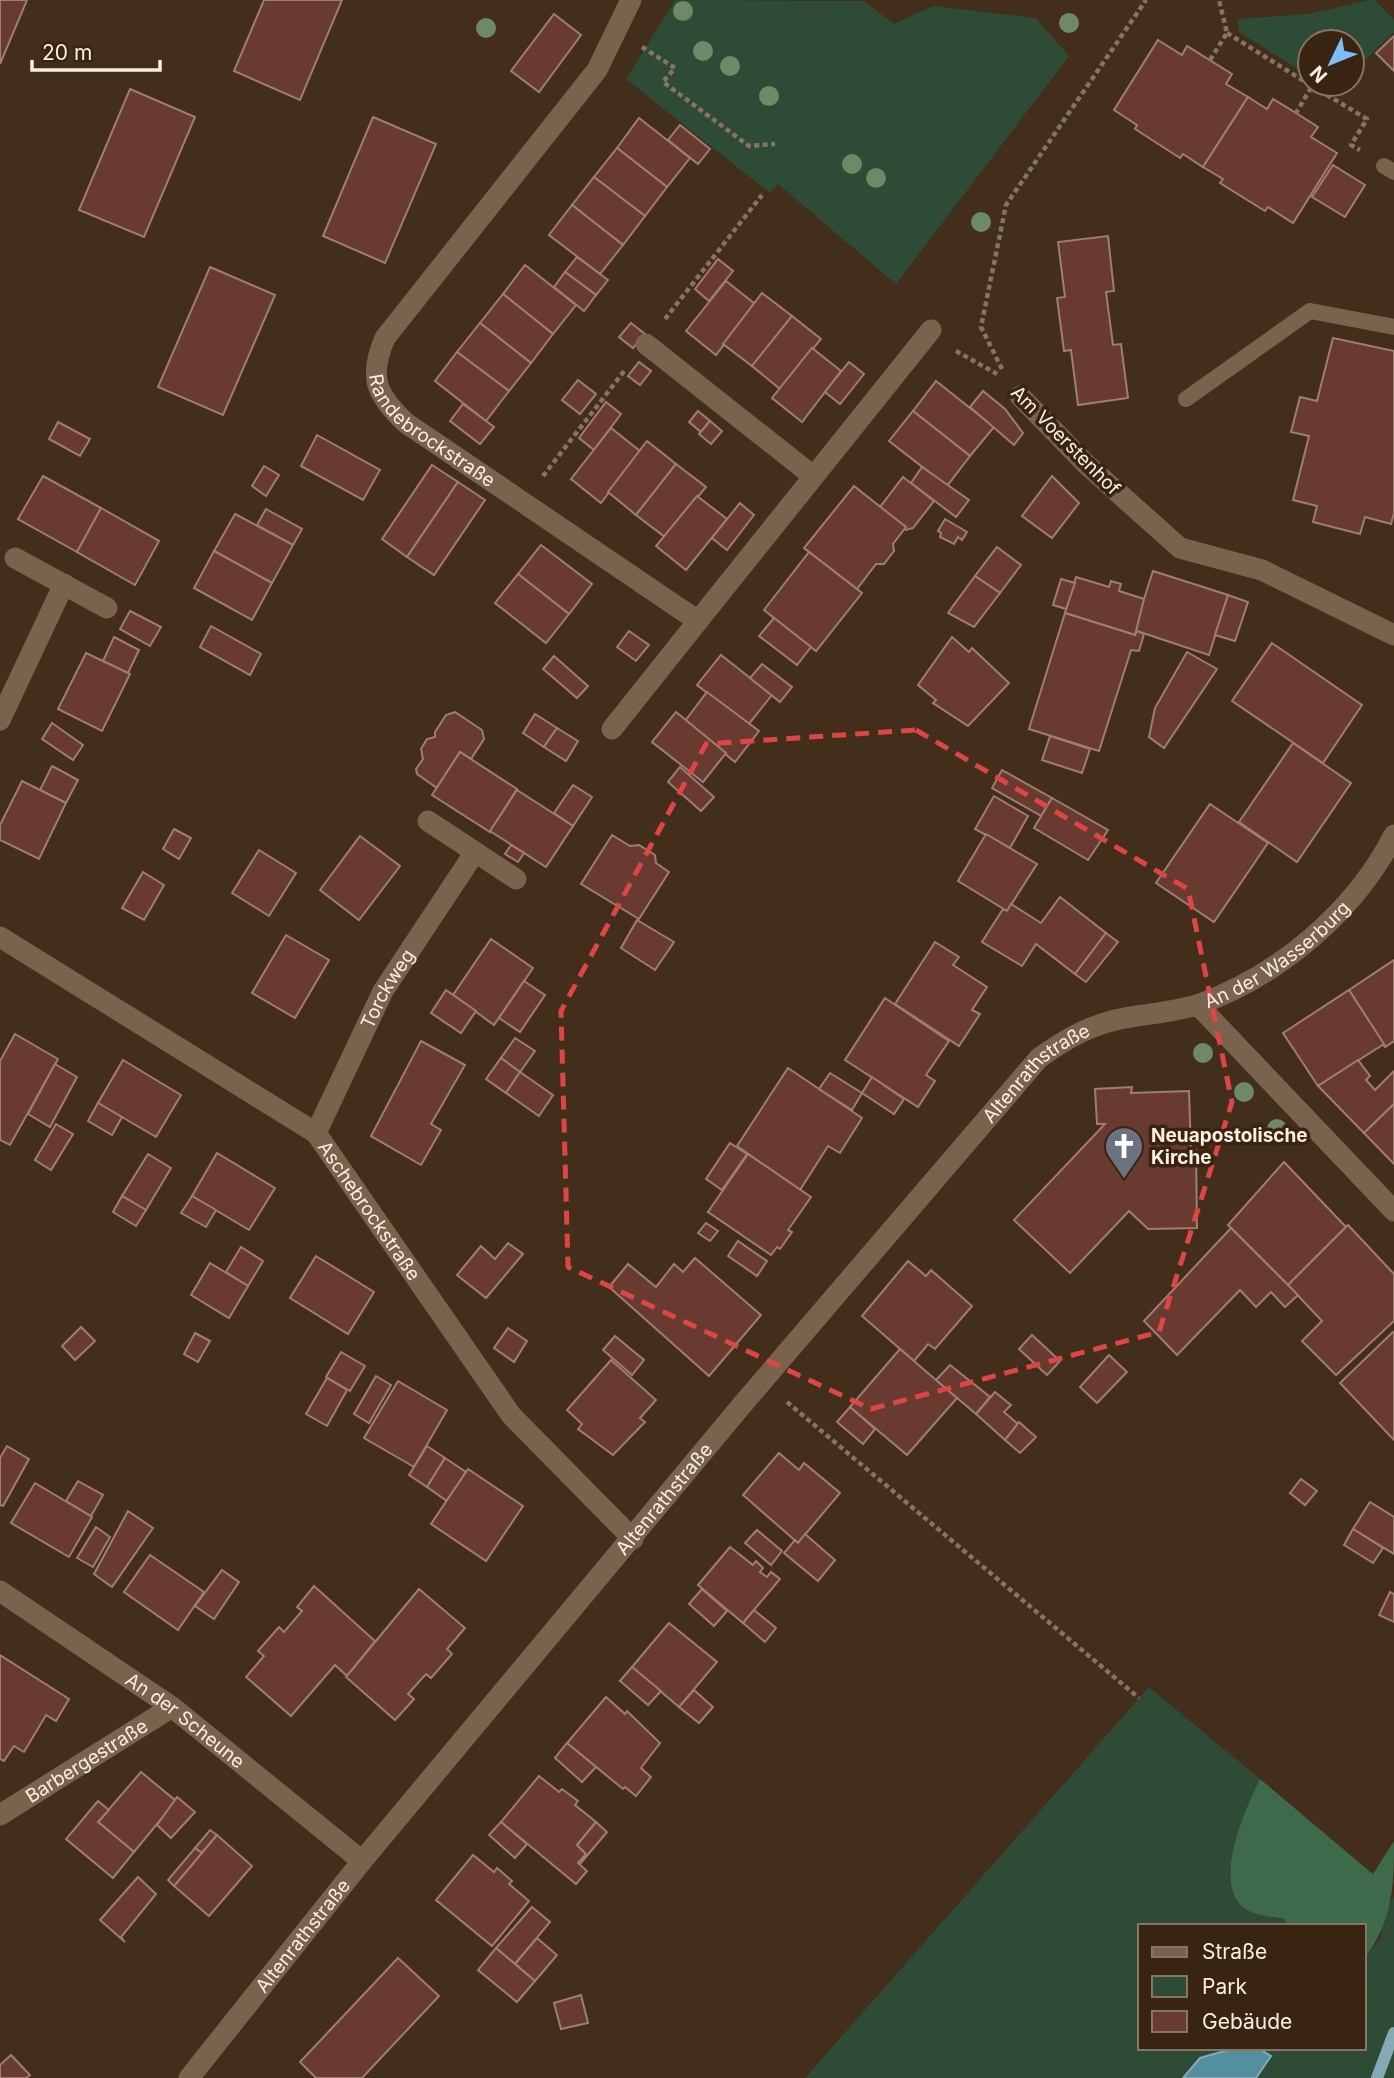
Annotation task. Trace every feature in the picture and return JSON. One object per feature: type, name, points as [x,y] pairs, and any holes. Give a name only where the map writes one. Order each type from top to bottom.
[{"type":"street","name":"Randebrockstraße","points":[[631,0],[597,70],[385,338],[375,362],[377,382],[387,405],[406,423],[698,621]]},
{"type":"street","points":[[612,729],[931,330]]},
{"type":"street","points":[[646,344],[813,476]]},
{"type":"street","name":"Am Voerstenhof","points":[[1020,396],[1086,464],[1180,548],[1262,570],[1394,635]]},
{"type":"street","points":[[15,558],[107,608]]},
{"type":"street","points":[[0,720],[64,584]]},
{"type":"street","points":[[428,821],[516,879]]},
{"type":"street","name":"An der Wasserburg","points":[[1394,835],[1360,889],[1320,930],[1277,964],[1240,986],[1198,1004],[1394,1211]]},
{"type":"street","name":"Torckweg","points":[[316,1133],[383,991],[475,852]]},
{"type":"street","name":"Aschebrockstraße","points":[[0,937],[316,1133],[511,1415],[633,1539]]},
{"type":"street","name":"Altenrathstraße","points":[[188,2078],[362,1861],[762,1381],[1039,1058],[1072,1035],[1112,1021],[1198,1004]]},
{"type":"street","name":"An der Scheune","points":[[0,1591],[172,1707],[362,1861]]},
{"type":"street","name":"Barbergestraße","points":[[0,1815],[172,1707]]},
{"type":"lane","points":[[1186,398],[1310,311],[1394,327]]},
{"type":"path","name":"Am Voerstenhof","points":[[963,357],[1007,379],[981,327],[1006,205],[1146,0]]},
{"type":"path","points":[[1219,0],[1227,33],[1296,76]]},
{"type":"path","points":[[1210,60],[1227,33]]},
{"type":"path","points":[[615,36],[657,54],[675,68],[663,82],[750,146],[775,144]]},
{"type":"path","points":[[1296,113],[1305,98]]},
{"type":"path","points":[[1332,98],[1367,119],[1351,145],[1389,169]]},
{"type":"path","points":[[762,1381],[1139,1698]]},
{"type":"highlighted area","points":[[916,730],[1188,889],[1232,1102],[1159,1332],[871,1409],[568,1267],[561,1011],[706,744]]},
{"type":"green space","points":[[675,0],[864,1],[894,24],[933,6],[1036,18],[1069,56],[896,284],[778,184],[770,193],[626,79]]},
{"type":"green space","points":[[1375,0],[1394,20],[1394,32],[1366,59],[1366,28],[1296,28],[1296,68],[1239,32],[1238,19],[1309,14]]},
{"type":"green space","points":[[1149,1687],[1260,1779],[1234,1846],[1231,1884],[1236,1899],[1247,1910],[1285,1919],[1287,1924],[1138,1924],[1138,2050],[1366,2050],[1366,1956],[1380,1939],[1386,1911],[1394,1896],[1394,2078],[805,2078]]},
{"type":"green space","points":[[1260,1779],[1373,1874],[1394,1841],[1390,1903],[1381,1931],[1366,1956],[1366,1924],[1287,1924],[1284,1919],[1247,1910],[1236,1899],[1231,1884],[1231,1866],[1234,1846]]},
{"type":"water","points":[[1228,2050],[1261,2050],[1271,2056],[1256,2078],[1183,2078],[1200,2058]]},
{"type":"building","points":[[0,0],[27,0],[0,64]]},
{"type":"building","points":[[264,0],[342,0],[300,100],[234,71]]},
{"type":"building","points":[[554,14],[581,35],[539,92],[511,71]]},
{"type":"building","points":[[1394,36],[1394,71],[1376,53]]},
{"type":"building","points":[[1158,40],[1182,55],[1187,46],[1232,74],[1226,84],[1248,97],[1203,167],[1183,154],[1180,158],[1135,129],[1137,125],[1114,110]]},
{"type":"building","points":[[130,89],[195,117],[144,237],[79,210]]},
{"type":"building","points":[[1248,97],[1267,109],[1273,99],[1296,113],[1318,127],[1311,137],[1337,153],[1293,223],[1268,207],[1265,211],[1220,183],[1223,179],[1203,167]]},
{"type":"building","points":[[373,117],[436,144],[385,263],[323,236]]},
{"type":"building","points":[[639,118],[690,158],[667,187],[617,148]]},
{"type":"building","points":[[680,125],[710,149],[698,164],[668,140]]},
{"type":"building","points":[[617,148],[667,187],[645,216],[594,177]]},
{"type":"building","points":[[1333,165],[1365,185],[1345,217],[1312,197]]},
{"type":"building","points":[[594,177],[645,216],[623,245],[572,205]]},
{"type":"building","points":[[572,205],[623,245],[600,274],[549,235]]},
{"type":"building","points":[[1108,236],[1114,291],[1106,292],[1113,345],[1121,344],[1128,398],[1078,405],[1071,350],[1064,351],[1057,298],[1065,297],[1058,242]]},
{"type":"building","points":[[577,257],[608,280],[596,295],[565,272]]},
{"type":"building","points":[[718,259],[733,271],[709,301],[695,289]]},
{"type":"building","points":[[525,265],[576,305],[553,334],[503,294]]},
{"type":"building","points":[[210,267],[275,295],[223,415],[158,387]]},
{"type":"building","points":[[565,272],[596,295],[584,311],[554,287]]},
{"type":"building","points":[[726,281],[755,304],[716,355],[686,331]]},
{"type":"building","points":[[762,293],[792,316],[752,366],[723,344]]},
{"type":"building","points":[[503,294],[553,334],[531,363],[480,323]]},
{"type":"building","points":[[792,316],[821,339],[780,389],[752,366]]},
{"type":"building","points":[[480,323],[531,363],[509,391],[457,352]]},
{"type":"building","points":[[631,323],[645,334],[633,348],[619,337]]},
{"type":"building","points":[[1333,338],[1394,351],[1394,513],[1391,524],[1365,517],[1360,534],[1313,522],[1317,506],[1293,500],[1309,436],[1291,432],[1300,397],[1317,401]]},
{"type":"building","points":[[812,348],[841,371],[802,422],[772,398]]},
{"type":"building","points":[[457,352],[509,391],[486,421],[435,381]]},
{"type":"building","points":[[639,362],[651,371],[640,385],[628,376]]},
{"type":"building","points":[[849,362],[864,374],[840,404],[825,392]]},
{"type":"building","points":[[578,380],[596,394],[580,414],[562,400]]},
{"type":"building","points":[[936,381],[994,427],[970,456],[913,411]]},
{"type":"building","points":[[983,391],[1005,409],[1023,433],[1014,445],[970,407]]},
{"type":"building","points":[[606,402],[621,414],[594,450],[579,438]]},
{"type":"building","points":[[463,404],[494,427],[480,444],[450,421]]},
{"type":"building","points":[[698,411],[710,421],[701,432],[689,422]]},
{"type":"building","points":[[913,411],[970,456],[947,486],[889,441]]},
{"type":"building","points":[[710,421],[722,431],[711,444],[699,434]]},
{"type":"building","points":[[58,422],[90,439],[80,456],[49,439]]},
{"type":"building","points":[[611,428],[640,451],[601,503],[571,479]]},
{"type":"building","points":[[317,435],[380,470],[363,500],[301,466]]},
{"type":"building","points":[[647,441],[676,464],[636,515],[608,492]]},
{"type":"building","points":[[676,464],[706,487],[665,537],[636,515]]},
{"type":"building","points":[[432,465],[458,482],[407,557],[382,539]]},
{"type":"building","points":[[264,466],[279,475],[266,496],[252,486]]},
{"type":"building","points":[[922,467],[969,500],[956,517],[911,483]]},
{"type":"building","points":[[43,476],[101,508],[77,552],[18,519]]},
{"type":"building","points":[[1052,476],[1079,503],[1052,538],[1022,516]]},
{"type":"building","points":[[903,477],[934,501],[913,528],[906,530],[880,507]]},
{"type":"building","points":[[458,482],[485,500],[434,575],[407,557]]},
{"type":"building","points":[[854,486],[906,527],[893,544],[894,551],[884,564],[876,564],[857,589],[804,548]]},
{"type":"building","points":[[697,496],[727,519],[686,570],[656,546]]},
{"type":"building","points":[[740,503],[754,515],[727,550],[712,538]]},
{"type":"building","points":[[101,508],[159,541],[135,585],[77,552]]},
{"type":"building","points":[[266,509],[302,529],[293,545],[257,525]]},
{"type":"building","points":[[235,514],[293,545],[272,583],[214,551]]},
{"type":"building","points":[[945,519],[967,532],[962,540],[958,537],[954,544],[940,537],[941,533],[938,531]]},
{"type":"building","points":[[541,545],[592,584],[569,614],[518,574]]},
{"type":"building","points":[[997,547],[1021,565],[1000,593],[975,576]]},
{"type":"building","points":[[214,551],[272,583],[252,620],[194,588]]},
{"type":"building","points":[[809,552],[862,593],[816,651],[764,610]]},
{"type":"building","points":[[1153,571],[1228,595],[1209,655],[1134,630]]},
{"type":"building","points":[[518,574],[569,614],[546,643],[495,603]]},
{"type":"building","points":[[975,576],[1000,593],[974,627],[948,613]]},
{"type":"building","points":[[1076,577],[1109,587],[1111,581],[1121,584],[1119,591],[1144,599],[1135,635],[1065,613]]},
{"type":"building","points":[[1061,579],[1075,583],[1066,609],[1053,605]]},
{"type":"building","points":[[1228,595],[1248,602],[1235,641],[1215,635]]},
{"type":"building","points":[[130,611],[161,627],[150,646],[120,629]]},
{"type":"building","points":[[1065,613],[1135,635],[1137,631],[1144,634],[1139,651],[1131,650],[1099,751],[1029,729]]},
{"type":"building","points":[[774,618],[811,647],[797,665],[759,636]]},
{"type":"building","points":[[211,626],[261,654],[250,675],[200,647]]},
{"type":"building","points":[[629,631],[649,645],[636,661],[617,647]]},
{"type":"building","points":[[114,637],[139,650],[128,673],[103,661]]},
{"type":"building","points":[[952,637],[969,652],[972,648],[1009,683],[968,726],[933,703],[936,700],[918,685]]},
{"type":"building","points":[[1272,643],[1362,705],[1323,763],[1232,701]]},
{"type":"building","points":[[1187,652],[1217,669],[1164,748],[1149,737],[1155,708]]},
{"type":"building","points":[[86,653],[130,674],[102,731],[58,709]]},
{"type":"building","points":[[721,655],[772,695],[748,725],[697,685]]},
{"type":"building","points":[[554,656],[588,686],[577,698],[543,669]]},
{"type":"building","points":[[762,664],[792,687],[780,702],[750,678]]},
{"type":"building","points":[[707,692],[759,731],[735,762],[685,721]]},
{"type":"building","points":[[455,712],[482,730],[484,739],[471,759],[460,752],[437,788],[417,774],[416,769],[423,759],[421,749],[427,739],[435,737],[435,732],[446,715]]},
{"type":"building","points":[[676,712],[726,753],[703,782],[652,742]]},
{"type":"building","points":[[535,714],[557,728],[544,747],[523,733]]},
{"type":"building","points":[[52,723],[83,745],[73,760],[42,739]]},
{"type":"building","points":[[557,728],[578,741],[566,761],[544,747]]},
{"type":"building","points":[[1050,736],[1090,749],[1082,773],[1042,760]]},
{"type":"building","points":[[1293,743],[1351,783],[1297,862],[1239,822]]},
{"type":"building","points":[[460,752],[517,789],[490,832],[432,795]]},
{"type":"building","points":[[52,766],[78,780],[66,803],[40,790]]},
{"type":"building","points":[[680,767],[714,797],[701,811],[668,782]]},
{"type":"building","points":[[1002,770],[1052,798],[1041,816],[992,788]]},
{"type":"building","points":[[22,781],[66,803],[39,859],[0,840],[0,825]]},
{"type":"building","points":[[573,785],[592,797],[573,826],[554,813]]},
{"type":"building","points":[[517,790],[573,826],[546,867],[490,831]]},
{"type":"building","points":[[994,796],[1028,816],[1010,848],[975,829]]},
{"type":"building","points":[[1052,798],[1108,830],[1088,860],[1034,828]]},
{"type":"building","points":[[1210,804],[1268,843],[1214,922],[1156,883]]},
{"type":"building","points":[[174,829],[191,838],[179,859],[163,849]]},
{"type":"building","points":[[986,834],[1037,864],[1007,911],[958,881]]},
{"type":"building","points":[[612,835],[630,846],[639,845],[655,855],[656,863],[669,872],[639,919],[581,884]]},
{"type":"building","points":[[360,836],[400,866],[359,920],[320,890]]},
{"type":"building","points":[[511,845],[524,853],[518,862],[505,854]]},
{"type":"building","points":[[259,850],[296,873],[269,916],[232,893]]},
{"type":"building","points":[[143,872],[164,885],[144,920],[122,908]]},
{"type":"building","points":[[1060,897],[1106,933],[1075,974],[1036,944],[1022,966],[982,942],[1003,909],[1007,911],[1011,904],[1041,923]]},
{"type":"building","points":[[637,920],[674,942],[655,970],[621,948]]},
{"type":"building","points":[[1106,933],[1118,942],[1086,982],[1075,974]]},
{"type":"building","points":[[286,935],[329,960],[295,1018],[252,993]]},
{"type":"building","points":[[491,939],[533,968],[494,1025],[453,995]]},
{"type":"building","points":[[935,942],[959,957],[953,965],[987,987],[972,1010],[980,1014],[959,1046],[895,1004]]},
{"type":"building","points":[[1394,960],[1394,1041],[1385,1047],[1349,990]]},
{"type":"building","points":[[524,981],[545,995],[520,1032],[499,1018]]},
{"type":"building","points":[[446,990],[476,1011],[461,1033],[431,1013]]},
{"type":"building","points":[[1349,990],[1384,1044],[1318,1086],[1283,1033]]},
{"type":"building","points":[[885,998],[949,1041],[926,1075],[935,1081],[918,1107],[845,1060]]},
{"type":"building","points":[[15,1034],[58,1059],[10,1145],[0,1140],[0,1061]]},
{"type":"building","points":[[515,1038],[535,1051],[520,1072],[501,1058]]},
{"type":"building","points":[[421,1041],[465,1065],[431,1124],[441,1130],[421,1165],[371,1136]]},
{"type":"building","points":[[501,1058],[520,1072],[506,1093],[486,1079]]},
{"type":"building","points":[[123,1060],[181,1095],[156,1137],[98,1103]]},
{"type":"building","points":[[1358,1060],[1370,1076],[1366,1080],[1375,1090],[1394,1071],[1394,1104],[1364,1133],[1318,1086]]},
{"type":"building","points":[[55,1064],[77,1077],[50,1127],[28,1114]]},
{"type":"building","points":[[788,1068],[862,1118],[840,1153],[828,1146],[800,1190],[737,1146]]},
{"type":"building","points":[[520,1072],[553,1095],[539,1116],[506,1093]]},
{"type":"building","points":[[830,1073],[862,1093],[852,1110],[819,1089]]},
{"type":"building","points":[[872,1077],[904,1099],[894,1114],[862,1093]]},
{"type":"building","name":"Neuapostolische Kirche","points":[[1132,1087],[1131,1093],[1189,1091],[1191,1150],[1196,1150],[1197,1228],[1148,1229],[1129,1211],[1070,1273],[1014,1220],[1105,1124],[1097,1124],[1095,1089]]},
{"type":"building","points":[[98,1103],[122,1117],[112,1135],[88,1121]]},
{"type":"building","points":[[1394,1104],[1394,1164],[1364,1133]]},
{"type":"building","points":[[56,1124],[73,1134],[51,1170],[35,1160]]},
{"type":"building","points":[[730,1143],[747,1154],[722,1190],[706,1179]]},
{"type":"building","points":[[217,1153],[275,1188],[249,1230],[192,1196]]},
{"type":"building","points":[[148,1154],[171,1168],[146,1210],[122,1196]]},
{"type":"building","points":[[748,1154],[811,1197],[788,1230],[792,1232],[780,1249],[777,1247],[771,1255],[708,1212]]},
{"type":"building","points":[[1284,1162],[1346,1227],[1288,1285],[1228,1225]]},
{"type":"building","points":[[122,1196],[146,1210],[136,1226],[113,1212]]},
{"type":"building","points":[[192,1196],[216,1210],[206,1227],[181,1213]]},
{"type":"building","points":[[706,1223],[718,1231],[710,1241],[698,1233]]},
{"type":"building","points":[[1348,1225],[1394,1274],[1394,1321],[1336,1375],[1302,1341],[1322,1321],[1288,1285]]},
{"type":"building","points":[[1231,1228],[1298,1295],[1285,1307],[1271,1292],[1256,1307],[1240,1290],[1177,1355],[1144,1321]]},
{"type":"building","points":[[738,1241],[767,1261],[757,1276],[728,1256]]},
{"type":"building","points":[[508,1243],[523,1254],[486,1298],[457,1275],[481,1246],[495,1259]]},
{"type":"building","points":[[241,1247],[263,1261],[248,1286],[226,1272]]},
{"type":"building","points":[[316,1256],[374,1292],[348,1334],[290,1298]]},
{"type":"building","points":[[695,1258],[761,1315],[709,1376],[609,1287],[628,1264],[656,1287],[674,1264],[683,1272]]},
{"type":"building","points":[[908,1261],[926,1276],[931,1270],[972,1306],[935,1349],[928,1344],[914,1361],[862,1316]]},
{"type":"building","points":[[210,1263],[248,1286],[229,1318],[191,1295]]},
{"type":"building","points":[[81,1327],[95,1341],[75,1360],[62,1346]]},
{"type":"building","points":[[508,1328],[527,1341],[514,1362],[494,1348]]},
{"type":"building","points":[[195,1333],[210,1341],[198,1362],[184,1354]]},
{"type":"building","points":[[1394,1333],[1394,1440],[1340,1383]]},
{"type":"building","points":[[1032,1335],[1060,1361],[1047,1375],[1019,1349]]},
{"type":"building","points":[[615,1336],[644,1360],[632,1375],[603,1350]]},
{"type":"building","points":[[900,1349],[957,1398],[907,1455],[850,1407]]},
{"type":"building","points":[[341,1352],[365,1366],[350,1391],[326,1377]]},
{"type":"building","points":[[1109,1355],[1127,1372],[1097,1403],[1080,1387]]},
{"type":"building","points":[[611,1360],[656,1400],[640,1418],[645,1422],[613,1455],[578,1429],[582,1424],[567,1410]]},
{"type":"building","points":[[950,1365],[990,1397],[976,1414],[936,1380]]},
{"type":"building","points":[[376,1376],[391,1385],[369,1423],[354,1414]]},
{"type":"building","points":[[327,1378],[347,1390],[327,1426],[306,1414]]},
{"type":"building","points":[[398,1381],[447,1410],[414,1467],[364,1438]]},
{"type":"building","points":[[995,1392],[1011,1405],[1004,1412],[1018,1424],[1005,1440],[976,1414]]},
{"type":"building","points":[[850,1407],[875,1429],[863,1444],[837,1422]]},
{"type":"building","points":[[1019,1422],[1036,1437],[1020,1453],[1005,1440]]},
{"type":"building","points":[[7,1446],[29,1459],[3,1506],[0,1505],[0,1458]]},
{"type":"building","points":[[427,1446],[445,1458],[427,1487],[409,1475]]},
{"type":"building","points":[[779,1453],[799,1470],[804,1463],[840,1493],[798,1543],[743,1495]]},
{"type":"building","points":[[445,1458],[466,1472],[447,1501],[427,1487]]},
{"type":"building","points":[[468,1469],[523,1506],[486,1561],[431,1524]]},
{"type":"building","points":[[1301,1479],[1317,1491],[1305,1505],[1290,1493]]},
{"type":"building","points":[[78,1481],[103,1495],[91,1516],[66,1501]]},
{"type":"building","points":[[35,1483],[92,1517],[69,1557],[11,1523]]},
{"type":"building","points":[[1370,1502],[1394,1517],[1394,1554],[1353,1529]]},
{"type":"building","points":[[128,1511],[153,1528],[112,1587],[94,1574]]},
{"type":"building","points":[[96,1527],[110,1537],[93,1567],[77,1558]]},
{"type":"building","points":[[1353,1529],[1383,1548],[1373,1563],[1344,1545]]},
{"type":"building","points":[[757,1530],[782,1551],[771,1565],[745,1543]]},
{"type":"building","points":[[805,1534],[835,1560],[818,1581],[784,1553],[795,1540],[798,1543]]},
{"type":"building","points":[[730,1547],[753,1565],[756,1561],[763,1568],[760,1572],[767,1577],[771,1572],[780,1579],[743,1623],[698,1585]]},
{"type":"building","points":[[150,1555],[204,1592],[178,1630],[124,1592]]},
{"type":"building","points":[[222,1570],[239,1582],[214,1619],[195,1606]]},
{"type":"building","points":[[314,1586],[375,1641],[347,1676],[335,1665],[291,1716],[246,1677],[264,1656],[258,1651],[279,1627],[284,1632],[302,1611],[297,1607]]},
{"type":"building","points":[[419,1589],[465,1628],[447,1649],[452,1654],[431,1678],[426,1674],[408,1694],[414,1699],[395,1720],[346,1677]]},
{"type":"building","points":[[702,1589],[727,1611],[714,1626],[689,1604]]},
{"type":"building","points":[[1390,1592],[1394,1594],[1394,1622],[1379,1615]]},
{"type":"building","points":[[754,1610],[776,1628],[765,1642],[743,1623]]},
{"type":"building","points":[[669,1623],[717,1662],[679,1707],[632,1667]]},
{"type":"building","points":[[0,1655],[69,1699],[56,1721],[46,1715],[24,1752],[14,1746],[4,1761],[0,1759]]},
{"type":"building","points":[[632,1667],[661,1691],[648,1705],[620,1681]]},
{"type":"building","points":[[694,1690],[713,1707],[699,1723],[679,1707]]},
{"type":"building","points":[[606,1697],[625,1714],[627,1711],[660,1743],[641,1768],[651,1777],[636,1796],[625,1787],[623,1789],[567,1743]]},
{"type":"building","points":[[567,1743],[596,1767],[582,1782],[555,1758]]},
{"type":"building","points":[[141,1772],[176,1801],[134,1852],[98,1822]]},
{"type":"building","points":[[539,1776],[559,1792],[562,1789],[578,1801],[575,1805],[596,1822],[577,1845],[586,1854],[578,1863],[587,1871],[576,1884],[501,1822]]},
{"type":"building","points":[[177,1797],[195,1812],[171,1838],[157,1825]]},
{"type":"building","points":[[98,1801],[109,1810],[98,1822],[134,1852],[113,1878],[66,1839]]},
{"type":"building","points":[[501,1822],[527,1844],[515,1858],[489,1835]]},
{"type":"building","points":[[596,1822],[607,1832],[580,1864],[586,1854],[577,1845]]},
{"type":"building","points":[[210,1830],[217,1835],[202,1853],[195,1848]]},
{"type":"building","points":[[217,1835],[252,1866],[209,1916],[174,1886]]},
{"type":"building","points":[[195,1848],[202,1853],[174,1886],[168,1880]]},
{"type":"building","points":[[473,1855],[494,1872],[497,1868],[512,1881],[509,1884],[529,1901],[492,1946],[436,1900]]},
{"type":"building","points":[[138,1877],[156,1894],[121,1937],[125,1942],[100,1920]]},
{"type":"building","points":[[532,1907],[550,1922],[515,1964],[496,1948]]},
{"type":"building","points":[[537,1938],[557,1955],[535,1981],[515,1964]]},
{"type":"building","points":[[496,1948],[535,1981],[517,2002],[478,1970]]},
{"type":"building","points":[[398,1958],[439,1996],[362,2078],[316,2078],[300,2062]]},
{"type":"building","points":[[581,1995],[588,2023],[561,2029],[554,2003]]},
{"type":"building","points":[[11,2055],[30,2075],[26,2078],[0,2078],[0,2065]]},
{"type":"waterway","points":[[1377,2078],[1394,2033]]},
{"type":"place","name":"Neuapostolische Kirche","points":[[1124,1180]]}]
